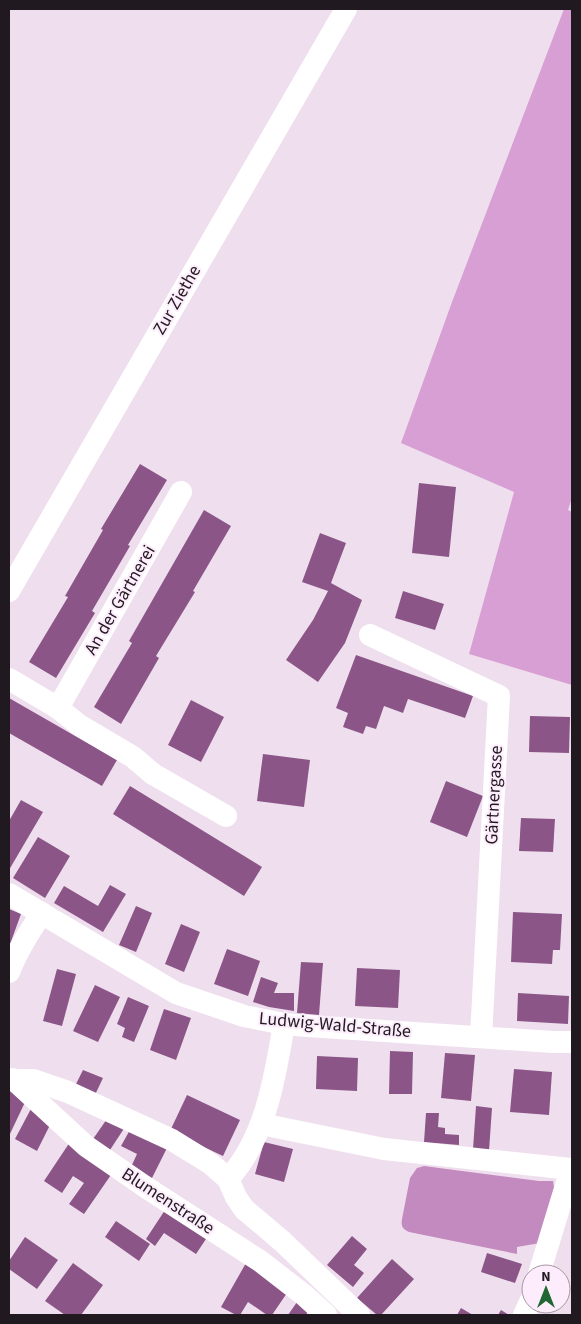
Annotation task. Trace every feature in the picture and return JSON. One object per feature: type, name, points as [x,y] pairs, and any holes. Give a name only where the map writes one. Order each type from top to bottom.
[{"type":"street","name":"Zur Ziethe","points":[[9,591],[346,9]]},
{"type":"street","name":"An der Gärtnerei","points":[[58,708],[182,492]]},
{"type":"street","name":"Gärtnergasse","points":[[370,635],[499,696],[481,1037]]},
{"type":"street","points":[[9,679],[58,708],[80,725],[133,756],[153,774],[226,816]]},
{"type":"street","name":"Ludwig-Wald-Straße","points":[[9,894],[176,993],[244,1016],[284,1024],[572,1042]]},
{"type":"street","points":[[9,972],[26,936],[42,913]]},
{"type":"street","points":[[228,1179],[240,1166],[261,1124],[272,1089],[284,1024]]},
{"type":"street","name":"Blumenstraße","points":[[12,1078],[33,1080],[68,1092],[114,1112],[192,1151],[228,1179],[244,1209],[284,1242],[359,1315]]},
{"type":"street","name":"Blumenstraße","points":[[12,1078],[86,1146],[260,1261],[304,1295],[326,1315]]},
{"type":"street","points":[[261,1124],[384,1149],[572,1169],[542,1264]]},
{"type":"shaded area","points":[[564,9],[572,9],[572,498],[568,510],[572,512],[572,685],[469,654],[514,492],[401,443],[452,302]]},
{"type":"shaded area","points":[[424,1166],[539,1181],[553,1181],[555,1194],[540,1243],[517,1247],[517,1254],[405,1230],[402,1227],[402,1221],[410,1178],[417,1168]]},
{"type":"building","points":[[140,464],[167,480],[128,545],[130,546],[92,611],[95,613],[56,678],[29,662],[68,597],[65,596],[103,530],[101,529]]},
{"type":"building","points":[[419,483],[456,487],[449,557],[412,553]]},
{"type":"building","points":[[204,510],[231,526],[193,591],[195,592],[156,656],[159,658],[121,724],[94,707],[132,643],[129,641]]},
{"type":"building","points":[[320,533],[346,543],[331,583],[362,600],[345,643],[318,682],[286,660],[313,620],[328,591],[302,582]]},
{"type":"building","points":[[403,591],[444,604],[435,630],[395,618]]},
{"type":"building","points":[[356,655],[473,696],[465,718],[408,699],[403,713],[384,706],[376,729],[366,726],[363,734],[343,727],[348,713],[336,708]]},
{"type":"building","points":[[9,698],[117,760],[102,786],[9,733]]},
{"type":"building","points":[[191,700],[224,717],[201,762],[168,745]]},
{"type":"building","points":[[530,716],[570,717],[569,753],[529,752]]},
{"type":"building","points":[[263,754],[310,760],[304,807],[257,801]]},
{"type":"building","points":[[446,781],[483,796],[467,837],[430,822]]},
{"type":"building","points":[[130,786],[262,867],[244,896],[113,814]]},
{"type":"building","points":[[21,800],[43,812],[9,870],[9,821]]},
{"type":"building","points":[[521,818],[555,819],[553,852],[519,851]]},
{"type":"building","points":[[38,837],[70,856],[45,898],[13,878]]},
{"type":"building","points":[[110,885],[126,894],[103,932],[54,903],[64,886],[98,906]]},
{"type":"building","points":[[136,906],[152,913],[136,952],[119,945]]},
{"type":"building","points":[[9,909],[21,914],[9,947]]},
{"type":"building","points":[[513,912],[562,914],[560,950],[553,950],[552,964],[511,962]]},
{"type":"building","points":[[181,924],[200,932],[184,972],[165,964]]},
{"type":"building","points":[[227,949],[260,961],[248,996],[214,984]]},
{"type":"building","points":[[301,962],[323,963],[319,1015],[297,1013]]},
{"type":"building","points":[[357,968],[400,970],[398,1008],[355,1006]]},
{"type":"building","points":[[57,969],[76,974],[62,1026],[43,1021]]},
{"type":"building","points":[[261,977],[278,983],[274,993],[294,993],[294,1011],[253,1002]]},
{"type":"building","points":[[95,985],[120,997],[98,1042],[73,1031]]},
{"type":"building","points":[[518,993],[569,996],[568,1024],[517,1021]]},
{"type":"building","points":[[128,997],[149,1006],[134,1042],[122,1037],[125,1028],[117,1024]]},
{"type":"building","points":[[164,1009],[191,1018],[176,1060],[150,1050]]},
{"type":"building","points":[[390,1051],[413,1052],[412,1094],[389,1094]]},
{"type":"building","points":[[445,1053],[475,1055],[471,1101],[441,1098]]},
{"type":"building","points":[[317,1056],[358,1058],[357,1091],[316,1089]]},
{"type":"building","points":[[514,1069],[552,1072],[549,1115],[510,1112]]},
{"type":"building","points":[[83,1070],[103,1078],[94,1097],[74,1088]]},
{"type":"building","points":[[10,1090],[27,1098],[9,1136],[9,1094]]},
{"type":"building","points":[[187,1095],[240,1120],[223,1156],[170,1131]]},
{"type":"building","points":[[33,1105],[52,1121],[37,1151],[15,1139]]},
{"type":"building","points":[[476,1106],[492,1108],[489,1151],[473,1149]]},
{"type":"building","points":[[426,1113],[439,1113],[438,1127],[445,1128],[445,1134],[459,1135],[459,1145],[424,1142]]},
{"type":"building","points":[[109,1116],[125,1127],[110,1150],[93,1139]]},
{"type":"building","points":[[131,1128],[168,1146],[152,1178],[131,1167],[137,1154],[121,1146]]},
{"type":"building","points":[[70,1142],[113,1172],[84,1214],[69,1204],[84,1183],[73,1176],[62,1193],[44,1181]]},
{"type":"building","points":[[264,1142],[293,1149],[284,1182],[255,1174]]},
{"type":"building","points":[[165,1210],[206,1239],[196,1254],[164,1233],[155,1246],[146,1239]]},
{"type":"building","points":[[116,1221],[150,1244],[139,1261],[105,1237]]},
{"type":"building","points":[[352,1236],[367,1249],[354,1265],[364,1273],[353,1287],[327,1265]]},
{"type":"building","points":[[25,1237],[58,1260],[37,1289],[9,1269],[9,1261]]},
{"type":"building","points":[[487,1253],[522,1264],[515,1283],[481,1272]]},
{"type":"building","points":[[392,1259],[414,1279],[381,1315],[377,1315],[357,1298]]},
{"type":"building","points":[[73,1263],[103,1285],[81,1315],[65,1315],[45,1301]]},
{"type":"building","points":[[246,1263],[287,1293],[272,1315],[267,1315],[248,1302],[240,1315],[236,1315],[221,1307]]},
{"type":"building","points":[[297,1302],[309,1310],[306,1315],[288,1315]]},
{"type":"building","points":[[461,1308],[473,1315],[457,1315]]},
{"type":"building","points":[[501,1310],[509,1315],[498,1315]]}]
